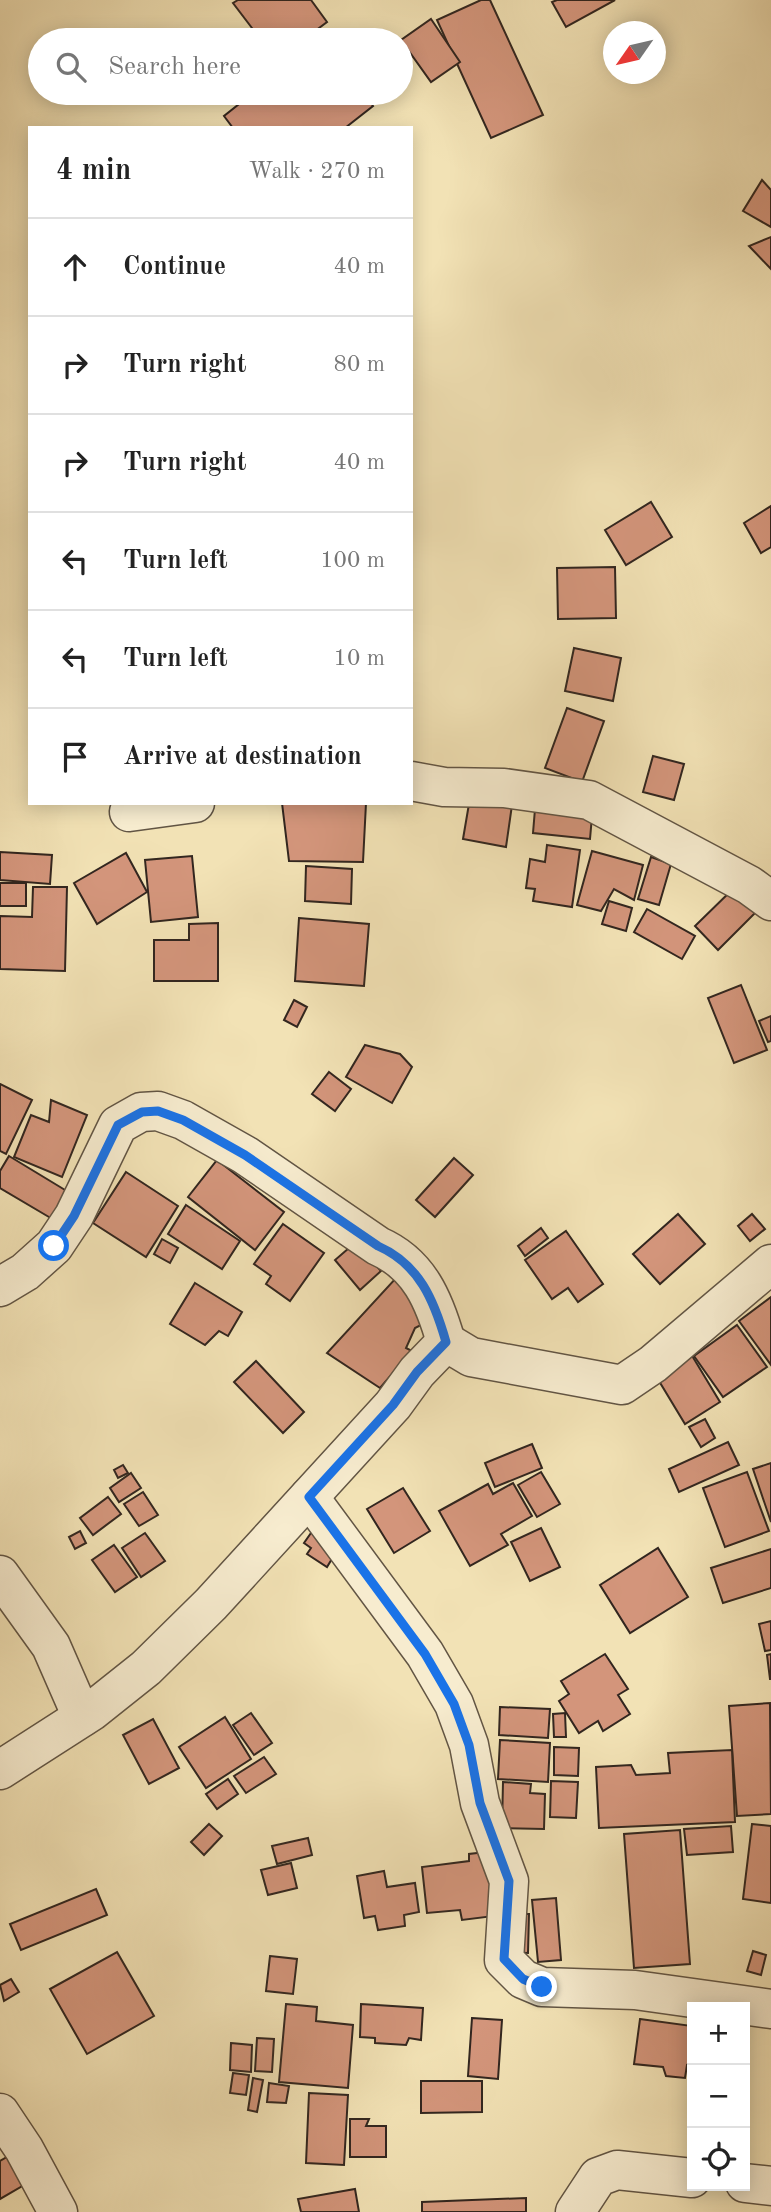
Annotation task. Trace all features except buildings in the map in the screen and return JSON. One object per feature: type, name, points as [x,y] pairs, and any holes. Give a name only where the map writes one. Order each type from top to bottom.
[{"type":"street","points":[[413,781],[444,788],[504,788],[589,800],[749,885],[771,901]]},
{"type":"street","points":[[129,812],[180,805]]},
{"type":"street","points":[[0,1287],[25,1272],[54,1246],[74,1216],[118,1125],[142,1112],[158,1111],[183,1120],[245,1155],[378,1246],[399,1255],[422,1282],[439,1318],[446,1342],[471,1357],[622,1385],[653,1364],[771,1264]]},
{"type":"street","points":[[0,1770],[82,1717],[146,1668],[309,1497],[446,1342]]},
{"type":"street","points":[[309,1497],[425,1654],[454,1704],[469,1745],[480,1803],[509,1881],[504,1959],[523,1979],[542,1987],[635,1990],[771,2010]]},
{"type":"street","points":[[0,1576],[51,1646],[82,1717]]},
{"type":"street","points":[[0,2113],[24,2149],[58,2212]]},
{"type":"street","points":[[575,2212],[598,2177],[617,2170],[687,2177]]},
{"type":"street","points":[[750,2184],[771,2186]]},
{"type":"route","points":[[54,1246],[74,1216],[103,1150],[118,1125],[142,1112],[158,1111],[183,1120],[245,1155],[378,1246],[399,1255],[422,1282],[439,1318],[446,1342],[309,1497],[425,1654],[454,1704],[469,1745],[480,1803],[509,1881],[504,1959],[523,1979],[542,1987]]}]
